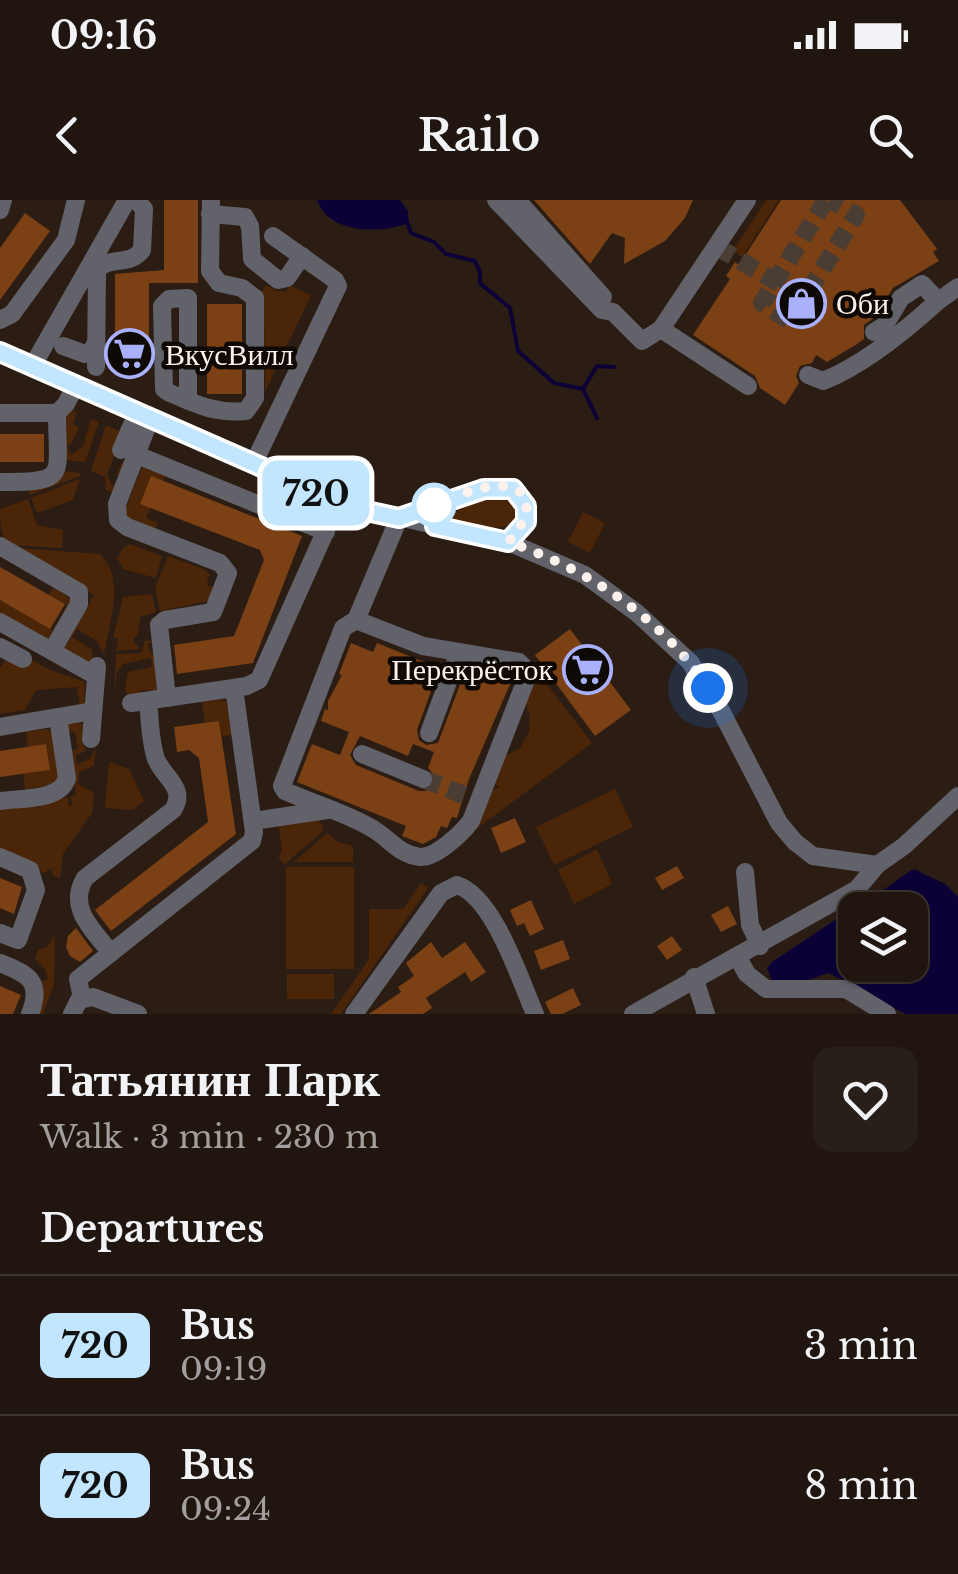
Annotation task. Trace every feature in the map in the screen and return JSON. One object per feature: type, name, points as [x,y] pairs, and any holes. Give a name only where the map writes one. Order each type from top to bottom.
[{"type":"street","points":[[0,210],[3,200]]},
{"type":"street","points":[[0,320],[12,314],[66,240],[76,200]]},
{"type":"street","points":[[32,366],[127,200]]},
{"type":"street","points":[[96,366],[97,270],[107,262],[132,260],[144,245],[144,209],[136,200]]},
{"type":"street","points":[[496,200],[602,310],[614,312]]},
{"type":"street","points":[[517,200],[642,341],[661,329],[747,200]]},
{"type":"street","points":[[188,401],[188,298],[169,298],[162,306],[163,386],[168,392],[188,401],[218,412],[242,412],[252,407],[255,398],[255,298],[247,290],[219,283],[212,276],[211,207],[245,216],[250,226],[252,259],[278,280],[286,278],[302,256]]},
{"type":"street","points":[[253,465],[338,286],[336,280],[273,236]]},
{"type":"street","points":[[874,332],[884,326],[901,298],[922,284],[938,301]]},
{"type":"street","points":[[808,376],[823,381],[835,376],[883,345],[958,287]]},
{"type":"street","points":[[661,329],[694,363],[748,386]]},
{"type":"street","points":[[63,346],[85,354],[92,351],[96,342]]},
{"type":"street","points":[[3,360],[32,366],[338,502],[508,542],[553,559],[598,584],[637,612],[690,662],[718,705],[753,790],[794,842],[814,856],[878,865]]},
{"type":"street","points":[[0,413],[57,413],[74,386]]},
{"type":"street","points":[[252,407],[276,418]]},
{"type":"street","points":[[0,482],[45,482],[52,478],[57,466],[57,413]]},
{"type":"street","points":[[111,953],[80,912],[80,886],[177,803],[175,784],[155,754],[148,700],[159,624],[212,612],[228,573],[220,563],[118,520],[116,508],[129,452],[144,416]]},
{"type":"street","points":[[129,452],[326,532]]},
{"type":"street","points":[[356,620],[418,645],[519,662],[529,672],[472,798],[466,828],[424,857],[396,848],[373,828],[285,792],[281,783],[343,628],[356,620],[399,518],[484,489],[513,489],[524,500],[528,512],[526,522],[508,542]]},
{"type":"street","points":[[148,700],[252,685],[263,674],[338,502]]},
{"type":"street","points":[[0,546],[79,592],[79,604],[52,652]]},
{"type":"street","points":[[0,622],[52,652],[97,671],[91,738]]},
{"type":"street","points":[[429,733],[459,652]]},
{"type":"street","points":[[138,1014],[93,998],[77,1006],[78,979],[250,844],[253,821],[234,688]]},
{"type":"street","points":[[0,727],[93,711]]},
{"type":"street","points":[[0,801],[56,793],[65,786],[58,717]]},
{"type":"street","points":[[362,754],[424,779]]},
{"type":"street","points":[[633,1014],[858,889],[878,865],[958,796]]},
{"type":"street","points":[[253,821],[329,810]]},
{"type":"street","points":[[0,857],[26,867],[36,882],[36,894],[4,965],[21,971],[33,984],[36,997],[30,1014]]},
{"type":"street","points":[[744,872],[750,924],[760,946]]},
{"type":"street","points":[[354,1014],[441,893],[453,886],[462,886],[499,930],[535,1014]]},
{"type":"street","points":[[738,958],[747,974],[766,989],[846,989],[887,1014]]},
{"type":"street","points":[[694,978],[706,1014]]},
{"type":"shaded area","points":[[317,200],[400,200],[408,211],[409,223],[370,230],[344,225],[323,211]]},
{"type":"shaded area","points":[[766,200],[779,200],[742,257],[733,251]]},
{"type":"shaded area","points":[[266,285],[286,292],[289,285],[311,295],[265,392],[261,293]]},
{"type":"shaded area","points":[[72,410],[77,412],[73,424],[79,427],[67,446],[71,455],[83,446],[91,419],[99,422],[85,462],[66,460],[63,471],[81,473],[80,476],[30,495],[27,487],[48,486],[64,416]]},
{"type":"shaded area","points":[[106,425],[124,433],[112,453],[115,454],[107,474],[112,486],[120,481],[117,474],[124,459],[130,461],[116,494],[106,490],[105,477],[91,471]]},
{"type":"shaded area","points":[[146,466],[166,474],[146,518],[158,523],[155,529],[127,518],[124,512]]},
{"type":"shaded area","points":[[80,479],[73,500],[37,513],[31,498]]},
{"type":"shaded area","points":[[495,494],[509,495],[519,509],[507,525],[483,527],[434,517],[455,512]]},
{"type":"shaded area","points":[[28,499],[37,525],[63,530],[62,548],[8,545],[0,523],[0,509]]},
{"type":"shaded area","points":[[583,512],[605,523],[590,553],[568,542]]},
{"type":"shaded area","points":[[130,544],[162,556],[156,578],[123,569],[117,558]]},
{"type":"shaded area","points":[[18,548],[100,554],[108,564],[114,602],[104,655],[97,641],[77,629],[72,637],[92,650],[93,665],[64,649],[94,595],[17,551]]},
{"type":"shaded area","points":[[168,556],[210,575],[208,586],[214,587],[209,601],[160,611],[155,588]]},
{"type":"shaded area","points":[[54,587],[73,601],[49,641],[0,615],[0,600],[53,630],[67,605],[49,595]]},
{"type":"shaded area","points":[[152,594],[156,612],[140,617],[138,634],[133,640],[140,649],[116,651],[118,638],[113,638],[123,597]]},
{"type":"shaded area","points":[[154,640],[148,644],[150,653],[156,655],[160,690],[151,696],[150,690],[140,691],[140,697],[128,695],[125,690],[128,672],[152,667],[151,658],[123,664],[117,672],[114,690],[116,654],[141,653],[145,641]]},
{"type":"shaded area","points":[[27,657],[85,682],[84,705],[80,707],[77,687],[36,690],[25,710],[0,714],[0,667],[9,658]]},
{"type":"shaded area","points":[[533,666],[592,743],[472,832],[487,793],[500,787],[495,784],[505,756],[520,748],[529,732],[530,715],[524,700]]},
{"type":"shaded area","points":[[202,702],[226,702],[232,735],[222,736],[219,721],[205,723]]},
{"type":"shaded area","points":[[68,724],[83,724],[82,738],[86,743],[82,743],[84,752],[76,755],[77,764],[90,759],[96,747],[94,766],[79,772],[78,784],[94,793],[92,813],[63,854],[60,878],[53,876],[51,868],[44,873],[0,852],[0,811],[1,806],[36,802],[39,811],[40,801],[68,797],[72,806],[71,796],[76,795],[70,751],[78,749],[75,732],[68,731]]},
{"type":"shaded area","points":[[52,731],[60,778],[55,785],[25,789],[23,774],[50,770],[46,744],[28,747],[26,732]]},
{"type":"shaded area","points":[[109,762],[129,769],[144,801],[133,810],[105,808]]},
{"type":"shaded area","points":[[615,789],[633,827],[554,865],[536,827]]},
{"type":"shaded area","points":[[319,819],[324,830],[284,865],[278,856],[282,852],[279,826]]},
{"type":"shaded area","points":[[327,833],[338,842],[353,846],[353,862],[294,862]]},
{"type":"shaded area","points":[[597,849],[612,884],[574,904],[558,870]]},
{"type":"shaded area","points":[[286,867],[354,867],[354,969],[286,969]]},
{"type":"shaded area","points":[[914,869],[945,884],[958,897],[958,1014],[905,1014],[846,982],[928,982],[928,892],[881,892]]},
{"type":"shaded area","points":[[421,883],[428,888],[341,1014],[331,1014],[369,959],[369,909],[403,909]]},
{"type":"shaded area","points":[[838,918],[838,978],[829,973],[783,988],[774,986],[767,968]]},
{"type":"shaded area","points":[[55,935],[54,984],[43,1014],[36,1014],[38,982],[48,980],[45,969],[35,959],[38,950],[47,947]]},
{"type":"shaded area","points":[[287,974],[334,974],[334,999],[287,999]]},
{"type":"building","points":[[164,200],[198,200],[198,283],[149,283],[149,360],[115,360],[115,274],[164,270]]},
{"type":"building","points":[[534,200],[693,200],[685,218],[665,241],[624,264],[625,238],[612,233],[590,264]]},
{"type":"building","name":"Оби","points":[[781,200],[900,200],[937,249],[933,252],[939,261],[893,288],[875,317],[864,325],[864,339],[827,362],[816,355],[812,363],[800,366],[796,376],[799,383],[785,405],[760,388],[755,376],[693,335],[730,279],[726,276],[735,262],[739,265]]},
{"type":"building","points":[[25,213],[50,231],[0,300],[0,248]]},
{"type":"building","points":[[207,304],[242,304],[242,394],[207,394]]},
{"type":"building","points":[[0,434],[44,434],[44,462],[0,462]]},
{"type":"building","points":[[151,476],[302,536],[253,663],[177,674],[174,645],[234,636],[264,560],[260,550],[140,504]]},
{"type":"building","points":[[0,567],[65,604],[50,629],[0,600]]},
{"type":"building","points":[[570,629],[631,710],[595,736],[535,655]]},
{"type":"building","points":[[351,643],[373,652],[377,643],[424,662],[420,671],[436,677],[417,730],[419,740],[426,745],[438,743],[467,666],[514,675],[469,779],[457,818],[452,817],[447,828],[441,826],[436,837],[423,844],[402,836],[406,826],[297,782],[312,744],[340,755],[349,732],[321,721],[342,675],[339,674]],"holes":[[[360,736],[408,756],[413,744],[434,752],[428,768],[435,776],[434,785],[426,791],[356,765],[350,755]]]},
{"type":"building","points":[[219,721],[236,834],[111,931],[95,910],[208,822],[199,758],[189,750],[177,752],[174,727]]},
{"type":"building","points":[[46,744],[50,770],[0,777],[0,751]]},
{"type":"building","points":[[515,818],[526,842],[501,853],[491,828]]},
{"type":"building","points":[[677,866],[684,878],[662,890],[655,878]]},
{"type":"building","points":[[0,878],[22,887],[14,914],[0,908]]},
{"type":"building","points":[[531,900],[544,929],[530,936],[524,923],[517,926],[510,910]]},
{"type":"building","points":[[728,906],[737,924],[721,932],[711,915]]},
{"type":"building","points":[[76,928],[93,951],[80,962],[70,956],[66,947],[68,936]]},
{"type":"building","points":[[672,936],[682,950],[667,960],[657,946]]},
{"type":"building","points":[[563,940],[570,959],[541,970],[534,951]]},
{"type":"building","points":[[431,942],[442,958],[465,942],[486,972],[471,982],[465,972],[426,998],[432,1008],[423,1014],[369,1014],[401,992],[398,987],[414,976],[406,963]]},
{"type":"building","points":[[0,986],[21,995],[13,1014],[0,1014]]},
{"type":"building","points":[[573,988],[581,1005],[562,1014],[551,1014],[545,1002]]},
{"type":"waterway","points":[[407,222],[411,233],[434,242],[446,254],[475,261],[480,283],[510,308],[518,351],[554,383],[583,389],[597,418]]},
{"type":"waterway","points":[[583,389],[597,366],[614,367]]},
{"type":"tunnel","points":[[826,200],[762,303],[790,321],[856,215],[831,200]]},
{"type":"tunnel","points":[[717,247],[804,298]]},
{"type":"tunnel","points":[[423,779],[464,795]]},
{"type":"bus line","name":"720","points":[[0,352],[357,509],[399,518],[502,486],[520,495],[528,512],[526,522],[508,542],[435,526]]},
{"type":"place","name":"Оби","points":[[801,303]]},
{"type":"place","name":"ВкусВилл","points":[[130,354]]},
{"type":"place","name":"Перекрёсток","points":[[588,669]]},
{"type":"route","points":[[434,505],[493,486],[513,489],[524,500],[528,512],[520,531],[508,542],[553,559],[612,592],[690,662],[708,688]]}]
